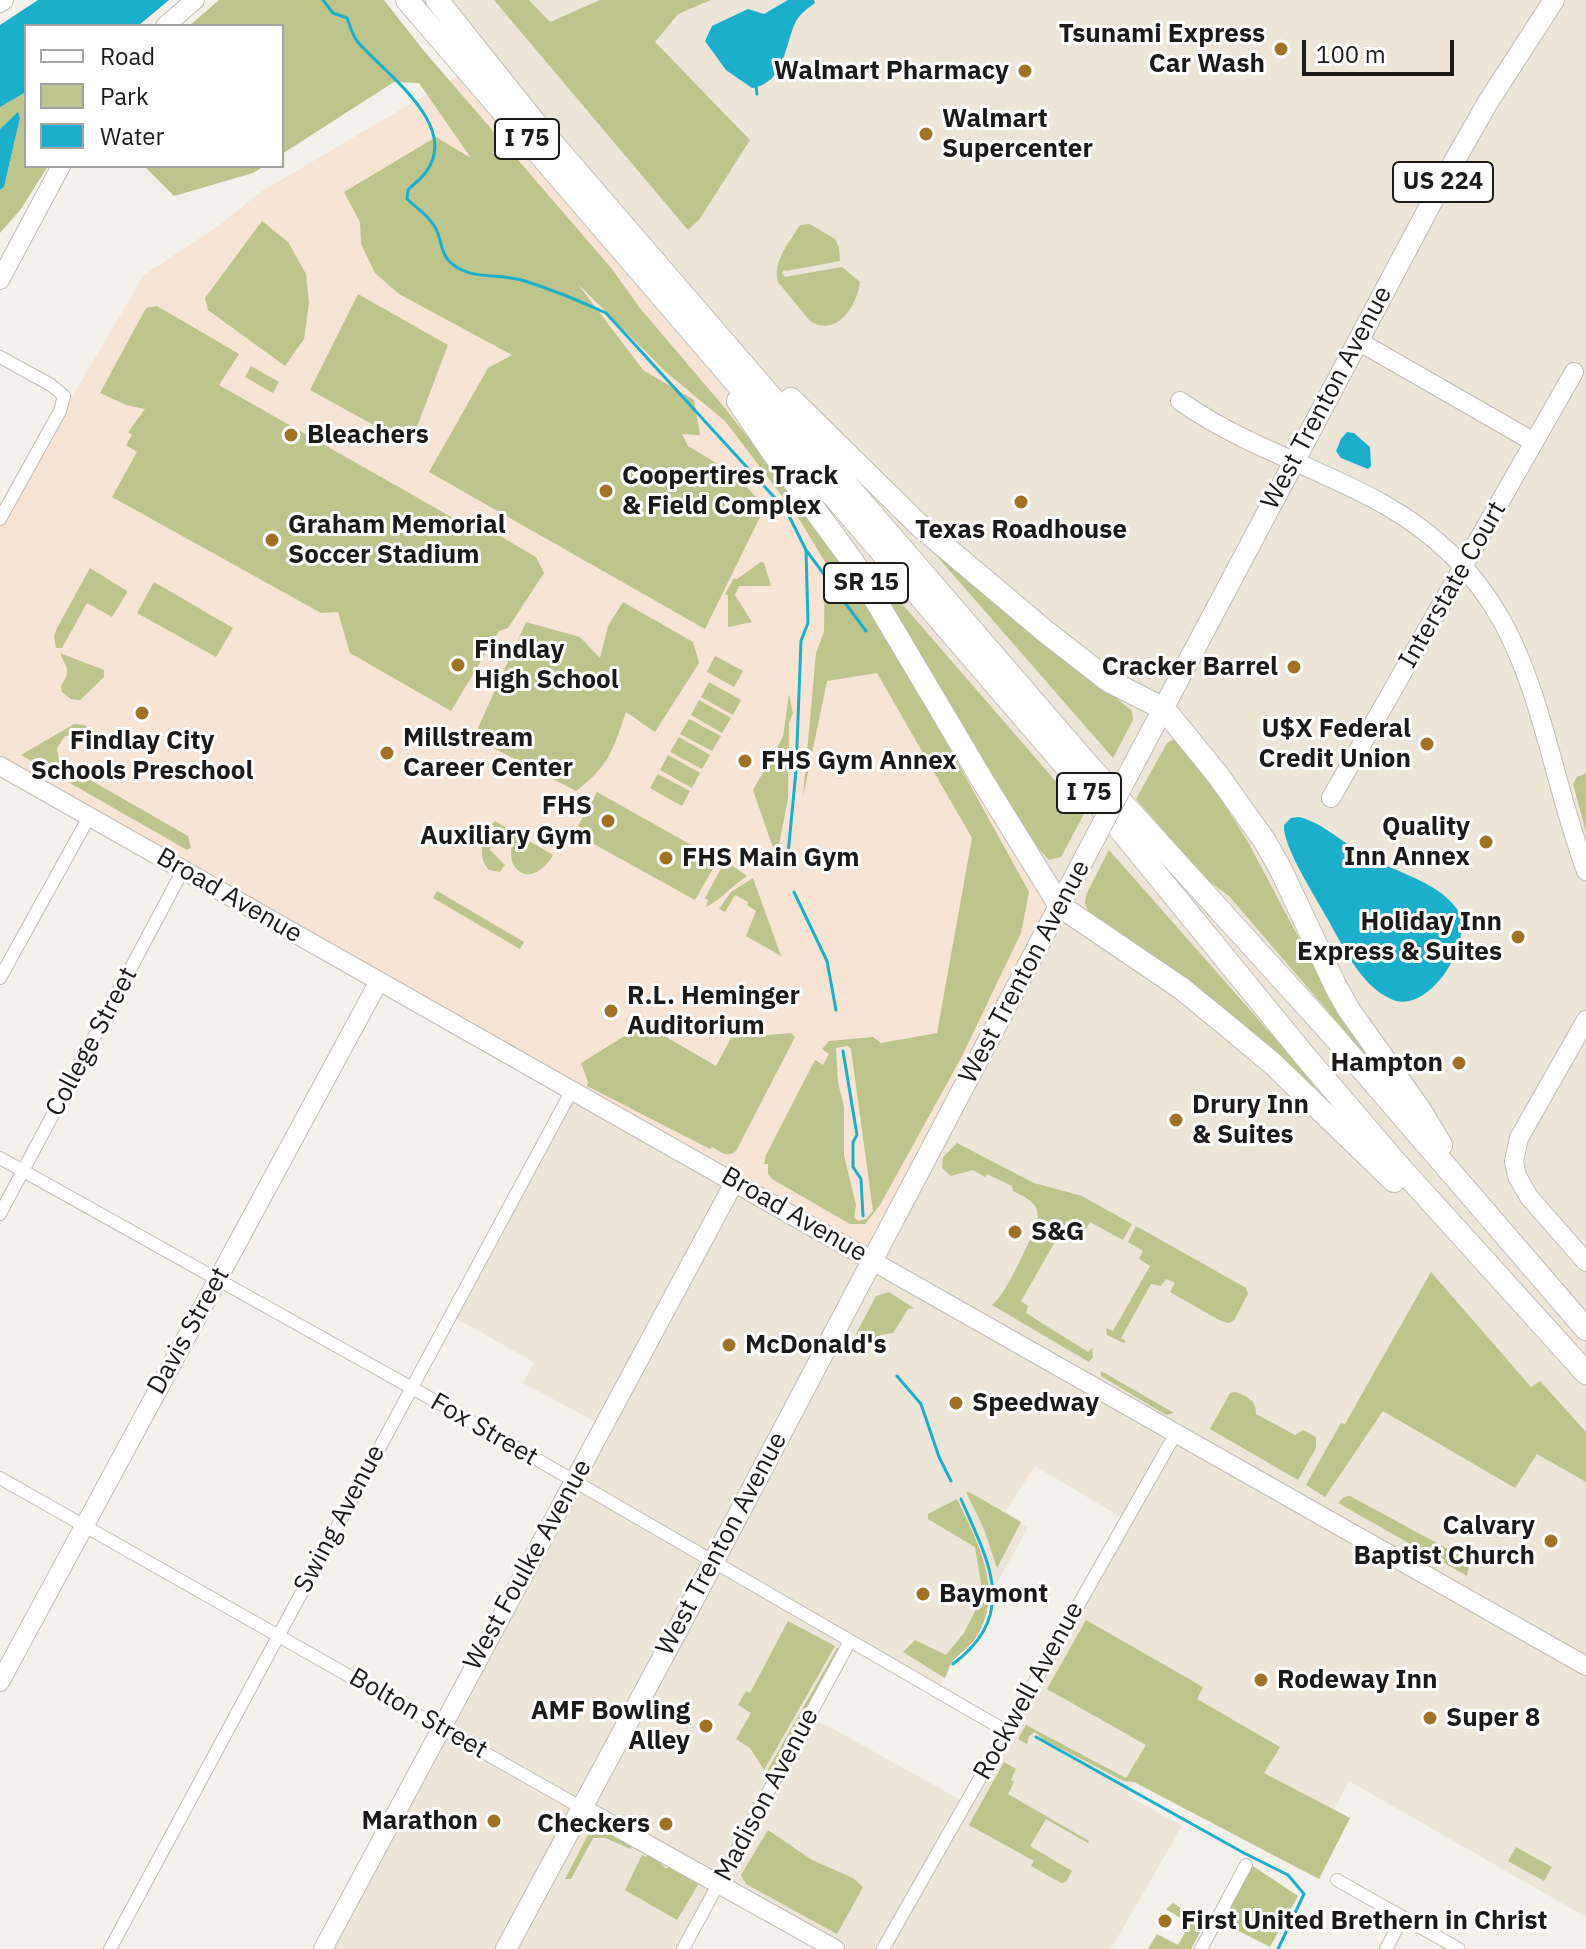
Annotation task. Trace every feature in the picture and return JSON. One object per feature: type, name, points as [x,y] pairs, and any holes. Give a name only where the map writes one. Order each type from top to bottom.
[{"type":"highway","name":"I 75","points":[[407,0],[1118,827],[1380,1145],[1586,1373]]},
{"type":"highway","name":"I 75","points":[[437,0],[536,124],[1089,766],[1332,1034],[1586,1329]]},
{"type":"highway","name":"SR 15","points":[[647,277],[674,320],[720,374],[853,562],[1060,906]]},
{"type":"highway","name":"SR 15","points":[[697,310],[919,525],[963,563],[1109,681],[1164,709]]},
{"type":"highway","points":[[1164,709],[1217,774],[1264,840],[1349,1010],[1420,1110],[1470,1195]]},
{"type":"highway","points":[[1060,906],[1181,988],[1273,1064],[1558,1339]]},
{"type":"main road","name":"West Trenton Avenue","points":[[506,1949],[1358,341],[1481,114],[1554,0]]},
{"type":"street","points":[[167,24],[195,0]]},
{"type":"street","points":[[0,280],[60,168]]},
{"type":"street","points":[[1358,341],[1534,442]]},
{"type":"street","points":[[0,357],[51,385],[64,396],[60,411],[0,519]]},
{"type":"street","name":"Interstate Court","points":[[1331,798],[1574,372]]},
{"type":"street","points":[[1180,401],[1202,416],[1396,512],[1441,545],[1463,568],[1501,618],[1522,659],[1540,709],[1586,871]]},
{"type":"street","name":"Broad Avenue","points":[[0,766],[1586,1666]]},
{"type":"street","points":[[0,978],[89,817]]},
{"type":"street","name":"College Street","points":[[0,1214],[183,870]]},
{"type":"street","name":"Davis Street","points":[[0,1682],[379,981]]},
{"type":"street","points":[[1586,1020],[1519,1138],[1514,1161],[1517,1176],[1529,1197],[1586,1262]]},
{"type":"street","name":"Swing Avenue","points":[[110,1949],[572,1090]]},
{"type":"street","name":"Fox Street","points":[[0,1158],[411,1388],[1006,1731]]},
{"type":"street","name":"West Foulke Avenue","points":[[323,1949],[735,1181]]},
{"type":"street","name":"Rockwell Avenue","points":[[883,1949],[1176,1433]]},
{"type":"street","name":"Bolton Street","points":[[0,1478],[835,1949]]},
{"type":"street","name":"Madison Avenue","points":[[683,1949],[850,1641]]},
{"type":"street","points":[[1201,1949],[1246,1865]]},
{"type":"street","points":[[1337,1880],[1459,1949]]},
{"type":"street","points":[[1386,1949],[1403,1917]]},
{"type":"shaded area","points":[[407,0],[1586,0],[1586,1917],[1349,1781],[1301,1870],[1134,1782],[1127,1795],[1182,1826],[1111,1949],[835,1949],[719,1885],[684,1949],[323,1949],[603,1426],[523,1383],[534,1362],[450,1315],[572,1090],[0,766],[0,515],[64,396],[71,399],[144,275],[217,227],[261,192],[468,70]],"holes":[[[1035,1466],[1126,1520],[966,1803],[828,1726],[808,1719],[850,1641],[937,1691],[1028,1527],[1005,1512]]]},
{"type":"shaded area","name":"Findlay High School","points":[[468,70],[720,374],[1060,906],[873,1260],[0,766],[0,519],[60,411],[71,399],[144,275],[217,227],[261,192]]},
{"type":"green space","points":[[219,0],[384,0],[424,51],[612,269],[639,307],[804,508],[877,615],[885,639],[936,723],[1029,892],[1021,933],[961,1058],[880,1205],[865,1224],[850,1224],[772,1179],[768,1164],[764,1164],[766,1155],[815,1060],[823,1065],[829,1054],[822,1049],[829,1041],[873,1037],[881,1043],[937,1033],[972,838],[877,673],[827,681],[803,797],[816,653],[824,632],[825,562],[798,517],[725,421],[667,373],[578,284],[643,370],[694,400],[700,435],[682,434],[688,446],[736,475],[765,507],[705,629],[429,472],[488,368],[512,355],[399,294],[375,273],[361,244],[360,222],[344,192],[436,137],[471,158],[419,83],[394,82],[284,153],[284,24],[191,24]],"holes":[[[848,1046],[851,1049],[873,1211],[866,1219],[858,1221],[854,1217],[856,1205],[844,1155],[844,1107],[838,1082],[836,1048]]]},
{"type":"green space","points":[[494,0],[529,0],[550,22],[600,0],[711,0],[678,14],[655,42],[750,140],[699,220],[688,230]]},
{"type":"green space","points":[[24,93],[24,168],[47,168],[21,209],[0,233],[0,190],[4,187],[20,118],[18,113],[0,129],[0,107]]},
{"type":"green space","points":[[146,168],[261,168],[253,173],[174,196]]},
{"type":"green space","points":[[262,221],[288,242],[306,274],[309,303],[304,339],[285,366],[208,310],[205,298]]},
{"type":"green space","points":[[810,224],[835,239],[840,261],[784,270],[782,273],[785,277],[842,267],[860,282],[850,309],[844,317],[828,325],[810,321],[778,282],[777,268],[785,249],[800,225]]},
{"type":"green space","points":[[358,294],[448,345],[410,445],[310,390]]},
{"type":"green space","points":[[157,306],[239,354],[219,385],[469,527],[481,525],[536,557],[544,573],[508,628],[499,631],[451,711],[350,653],[338,612],[321,613],[112,497],[137,452],[126,445],[132,435],[128,432],[145,409],[126,405],[100,393],[146,308]]},
{"type":"green space","points":[[251,366],[279,382],[273,393],[245,377]]},
{"type":"green space","points":[[922,539],[1132,711],[1133,720],[1113,758]]},
{"type":"green space","points":[[858,553],[1084,814],[1061,857],[1049,860],[1038,848],[905,627],[854,556]]},
{"type":"green space","points":[[761,562],[771,586],[739,586],[735,595],[752,622],[728,627],[728,595],[725,594],[734,578]]},
{"type":"green space","points":[[90,568],[127,593],[112,617],[87,603],[62,648],[56,648],[54,636],[57,628]]},
{"type":"green space","points":[[154,582],[233,628],[216,657],[137,613]]},
{"type":"green space","points":[[623,602],[693,642],[699,663],[655,732],[626,712],[603,765],[576,791],[480,741],[477,730],[526,622],[580,637],[600,658],[608,626]]},
{"type":"green space","points":[[60,653],[104,670],[104,677],[80,700],[71,699],[62,692],[61,686],[67,672]]},
{"type":"green space","points":[[715,656],[743,671],[734,687],[707,672]]},
{"type":"green space","points":[[709,682],[741,700],[733,715],[701,697]]},
{"type":"green space","points":[[789,694],[793,713],[789,723],[788,798],[777,855],[781,859],[791,858],[779,865],[753,790],[783,737]]},
{"type":"green space","points":[[699,700],[731,718],[722,733],[691,715]]},
{"type":"green space","points":[[689,719],[721,736],[712,751],[680,734]]},
{"type":"green space","points":[[74,724],[84,725],[100,734],[93,747],[82,735],[65,736],[57,748],[59,762],[188,836],[191,848],[187,850],[21,755]]},
{"type":"green space","points":[[679,737],[710,755],[702,769],[670,752]]},
{"type":"green space","points":[[1174,739],[1219,796],[1247,840],[1311,961],[1380,1072],[1229,896],[1207,880],[1136,799],[1167,743]]},
{"type":"green space","points":[[668,755],[700,773],[692,788],[660,770]]},
{"type":"green space","points":[[1586,773],[1586,832],[1573,784],[1577,777]]},
{"type":"green space","points":[[658,774],[690,791],[682,806],[650,788]]},
{"type":"green space","name":"FHS Main Gym","points":[[597,792],[718,860],[695,900],[585,839],[588,832],[578,826]]},
{"type":"green space","points":[[495,821],[553,855],[550,860],[537,872],[520,872],[512,861],[511,840],[500,834],[492,824]]},
{"type":"green space","points":[[490,828],[495,834],[490,850],[505,865],[500,872],[489,870],[483,860],[483,844]]},
{"type":"green space","points":[[1109,850],[1295,1061],[1335,1113],[1090,916],[1085,903],[1086,895]]},
{"type":"green space","points":[[725,861],[747,876],[706,907],[708,900],[705,898]]},
{"type":"green space","points":[[753,878],[781,956],[746,936],[756,911],[747,905],[748,902],[735,895],[725,912],[719,909],[731,892]]},
{"type":"green space","points":[[437,891],[524,942],[520,949],[433,898]]},
{"type":"green space","points":[[644,1024],[716,1066],[731,1038],[791,1033],[795,1037],[736,1151],[726,1154],[712,1147],[710,1149],[587,1086],[581,1063]]},
{"type":"green space","points":[[957,1143],[1034,1183],[1082,1196],[1132,1224],[1123,1240],[1090,1222],[1085,1231],[1081,1229],[1083,1223],[1076,1220],[1073,1225],[1067,1221],[1021,1301],[1028,1306],[1026,1313],[1088,1352],[1092,1348],[1093,1357],[1089,1362],[992,1305],[1016,1269],[1036,1227],[1038,1214],[1034,1204],[1013,1191],[1012,1186],[987,1174],[985,1177],[973,1170],[951,1176],[942,1168],[943,1157]]},
{"type":"green space","points":[[1136,1226],[1246,1288],[1248,1294],[1234,1320],[1229,1323],[1221,1321],[1170,1292],[1175,1283],[1166,1279],[1161,1286],[1151,1284],[1121,1338],[1126,1341],[1124,1343],[1107,1335],[1106,1328],[1113,1331],[1150,1266],[1139,1259],[1143,1251],[1128,1242]]},
{"type":"green space","points":[[1431,1272],[1531,1387],[1540,1381],[1586,1432],[1586,1482],[1537,1454],[1515,1488],[1383,1411],[1325,1497],[1306,1485],[1341,1423],[1345,1424]]},
{"type":"green space","points":[[889,1292],[914,1308],[908,1309],[893,1333],[880,1335],[876,1339],[865,1339],[856,1334],[876,1296]]},
{"type":"green space","points":[[1101,1371],[1174,1413],[1166,1415],[1101,1376]]},
{"type":"green space","points":[[1230,1393],[1250,1399],[1256,1414],[1295,1435],[1303,1430],[1316,1437],[1316,1448],[1298,1480],[1210,1429]]},
{"type":"green space","points":[[966,1492],[1021,1522],[997,1568],[984,1529]]},
{"type":"green space","points":[[1350,1496],[1470,1561],[1467,1576],[1338,1503]]},
{"type":"green space","points":[[957,1499],[986,1568],[988,1604],[984,1622],[975,1639],[958,1655],[945,1678],[903,1652],[915,1640],[946,1655],[964,1633],[983,1595],[975,1547],[928,1519],[928,1514]]},
{"type":"green space","points":[[1086,1620],[1203,1687],[1197,1699],[1280,1747],[1264,1773],[1350,1818],[1319,1879],[1134,1782],[1124,1781],[1044,1740],[1035,1732],[1029,1736],[1027,1744],[1018,1739],[1026,1725],[1126,1778],[1146,1745],[1047,1689]]},
{"type":"green space","points":[[788,1621],[835,1646],[764,1770],[750,1748],[736,1739],[751,1713],[738,1705],[746,1691],[750,1693]]},
{"type":"green space","points":[[837,1648],[776,1767],[767,1771]]},
{"type":"green space","points":[[1004,1762],[1016,1769],[1008,1794],[1089,1841],[1046,1819],[1030,1846],[1072,1871],[1066,1882],[1061,1883],[1031,1866],[1034,1861],[969,1825]]},
{"type":"green space","points":[[601,1829],[632,1846],[631,1849],[605,1838],[593,1838],[571,1879],[565,1879],[590,1831]]},
{"type":"green space","points":[[768,1830],[812,1860],[853,1878],[863,1887],[837,1934],[746,1884],[741,1875]]},
{"type":"green space","points":[[1516,1847],[1552,1867],[1544,1881],[1508,1861]]},
{"type":"green space","points":[[650,1853],[665,1868],[678,1868],[701,1880],[677,1920],[625,1890],[642,1855],[646,1857]]},
{"type":"green space","points":[[1253,1866],[1298,1896],[1270,1947],[1221,1922]]},
{"type":"green space","points":[[1173,1903],[1205,1923],[1191,1949],[1148,1949],[1157,1934],[1178,1945],[1190,1924],[1166,1909]]},
{"type":"water","points":[[38,0],[169,0],[140,24],[24,24],[24,93],[0,107],[0,25]]},
{"type":"water","points":[[788,0],[814,0],[815,3],[796,21],[777,71],[763,85],[752,88],[726,70],[705,41],[712,26],[748,9],[764,14]]},
{"type":"water","points":[[18,112],[20,118],[4,187],[0,190],[0,129]]},
{"type":"water","points":[[1347,432],[1354,433],[1370,447],[1371,466],[1368,469],[1341,458],[1336,451]]},
{"type":"water","points":[[1299,817],[1317,824],[1368,857],[1428,885],[1457,909],[1461,922],[1455,955],[1446,972],[1420,997],[1406,1002],[1391,999],[1370,984],[1353,964],[1288,845],[1284,825],[1291,818]]},
{"type":"waterway","points":[[323,0],[333,13],[347,18],[357,41],[400,84],[427,118],[434,136],[434,154],[426,172],[408,190],[407,199],[435,227],[448,260],[465,271],[515,278],[606,313],[786,510],[806,550],[808,623],[801,641],[796,771],[788,854]]},
{"type":"waterway","points":[[756,87],[757,94]]},
{"type":"waterway","points":[[806,550],[866,631]]},
{"type":"waterway","points":[[794,892],[827,961],[836,1010]]},
{"type":"waterway","points":[[843,1051],[857,1135],[853,1142],[853,1167],[861,1179],[863,1216]]},
{"type":"waterway","points":[[897,1376],[921,1404],[939,1457],[951,1481]]},
{"type":"waterway","points":[[953,1664],[974,1645],[986,1626],[992,1606],[988,1565],[961,1499]]},
{"type":"waterway","points":[[1036,1737],[1288,1875],[1304,1894],[1278,1949]]},
{"type":"place","name":"Tsunami Express Car Wash","points":[[1281,49]]},
{"type":"place","name":"Walmart Pharmacy","points":[[1025,71]]},
{"type":"place","name":"Walmart Supercenter","points":[[926,134]]},
{"type":"place","name":"Bleachers","points":[[291,435]]},
{"type":"place","name":"Coopertires Track & Field Complex","points":[[606,491]]},
{"type":"place","name":"Texas Roadhouse","points":[[1021,502]]},
{"type":"place","name":"Graham Memorial Soccer Stadium","points":[[272,540]]},
{"type":"place","name":"Findlay High School","points":[[458,665]]},
{"type":"place","name":"Cracker Barrel","points":[[1294,667]]},
{"type":"place","name":"Findlay City Schools Preschool","points":[[142,713]]},
{"type":"place","name":"U$X Federal Credit Union","points":[[1427,744]]},
{"type":"place","name":"Millstream Career Center","points":[[387,753]]},
{"type":"place","name":"FHS Gym Annex","points":[[745,761]]},
{"type":"place","name":"FHS Auxiliary Gym","points":[[608,821]]},
{"type":"place","name":"Quality Inn Annex","points":[[1486,842]]},
{"type":"place","name":"FHS Main Gym","points":[[666,858]]},
{"type":"place","name":"Holiday Inn Express & Suites","points":[[1518,937]]},
{"type":"place","name":"R.L. Heminger Auditorium","points":[[611,1011]]},
{"type":"place","name":"Hampton","points":[[1459,1063]]},
{"type":"place","name":"Drury Inn & Suites","points":[[1176,1120]]},
{"type":"place","name":"S&G","points":[[1015,1232]]},
{"type":"place","name":"McDonald's","points":[[729,1345]]},
{"type":"place","name":"Speedway","points":[[956,1403]]},
{"type":"place","name":"Calvary Baptist Church","points":[[1551,1541]]},
{"type":"place","name":"Baymont","points":[[923,1594]]},
{"type":"place","name":"Rodeway Inn","points":[[1261,1680]]},
{"type":"place","name":"Super 8","points":[[1430,1718]]},
{"type":"place","name":"AMF Bowling Alley","points":[[706,1726]]},
{"type":"place","name":"Marathon","points":[[494,1821]]},
{"type":"place","name":"Checkers","points":[[666,1824]]},
{"type":"place","name":"First United Brethern in Christ","points":[[1165,1921]]}]
